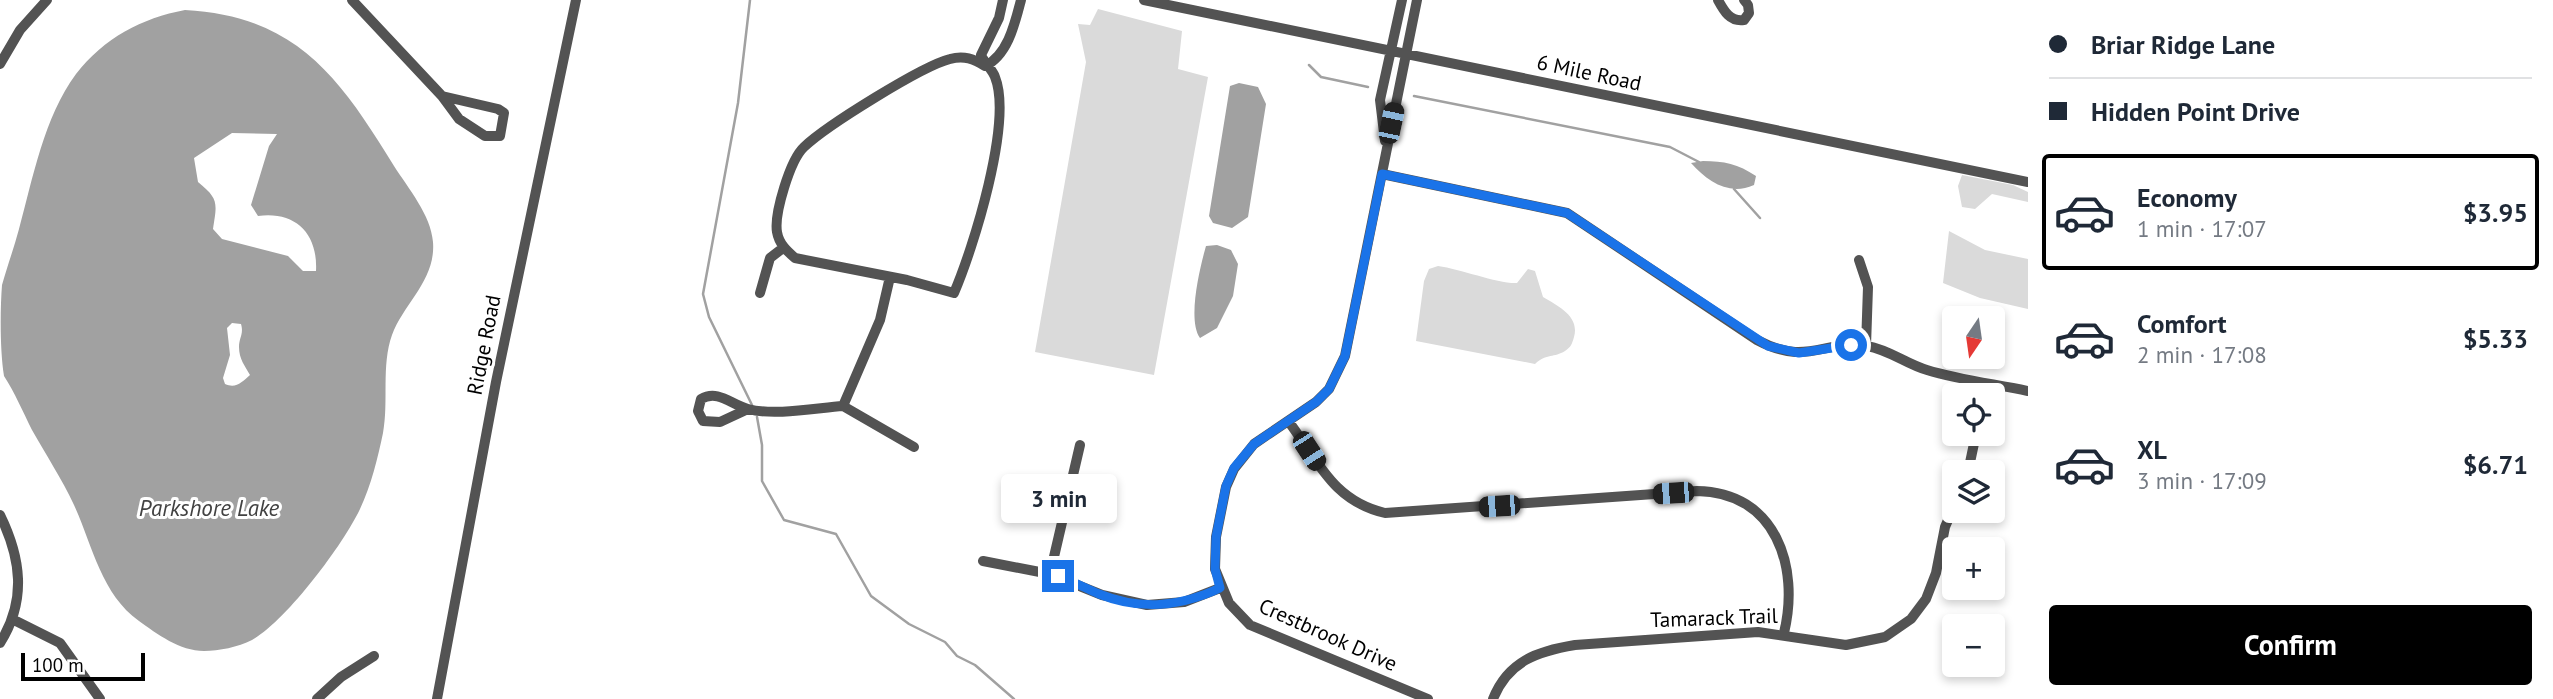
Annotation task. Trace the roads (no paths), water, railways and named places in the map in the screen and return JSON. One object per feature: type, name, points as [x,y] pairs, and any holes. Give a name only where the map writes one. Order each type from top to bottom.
[{"type":"street","points":[[0,64],[20,30],[47,0]]},
{"type":"street","points":[[352,0],[442,96],[459,119],[485,136],[500,136],[504,113],[498,109],[442,96]]},
{"type":"street","name":"Ridge Road","points":[[437,699],[496,382],[576,0]]},
{"type":"street","points":[[985,66],[981,55],[999,18],[1003,0]]},
{"type":"street","points":[[985,66],[997,61],[1015,24],[1021,0]]},
{"type":"street","name":"6 Mile Road","points":[[1144,0],[2028,182]]},
{"type":"street","name":"Crestbrook Drive","points":[[1386,146],[1381,100],[1402,0]]},
{"type":"street","name":"Crestbrook Drive","points":[[1417,0],[1345,356],[1329,389],[1241,456],[1226,486],[1214,555],[1220,588],[1242,618],[1264,633],[1428,699]]},
{"type":"street","points":[[1718,0],[1730,18],[1737,21],[1744,20],[1749,13],[1744,0]]},
{"type":"street","points":[[973,58],[985,66],[995,76],[1000,117],[972,250],[954,293],[795,258],[783,247],[777,231],[788,171],[802,149],[881,95],[948,59],[973,58]]},
{"type":"street","points":[[1382,174],[1567,213],[1757,340],[1776,349],[1813,353],[1840,346],[1866,346],[1890,352],[1929,371],[2028,391]]},
{"type":"street","points":[[760,293],[771,258],[783,247]]},
{"type":"street","points":[[1859,260],[1868,287],[1866,346]]},
{"type":"street","points":[[843,406],[880,320],[890,277]]},
{"type":"street","points":[[748,409],[792,410],[843,406],[914,447]]},
{"type":"street","points":[[1289,422],[1335,488],[1358,504],[1385,513],[1697,491],[1731,497],[1761,517],[1782,549],[1789,585],[1784,633]]},
{"type":"street","points":[[1050,574],[1080,444]]},
{"type":"street","points":[[0,514],[18,563],[19,586],[12,619],[0,643]]},
{"type":"street","name":"Tamarack Trail","points":[[1493,699],[1507,674],[1520,662],[1547,649],[1737,633],[1784,633],[1856,645],[1896,631],[1917,613],[1926,599],[1936,573],[1947,523]]},
{"type":"street","points":[[983,561],[1050,574],[1102,595],[1147,605],[1184,603],[1220,588]]},
{"type":"street","points":[[12,619],[60,643],[100,699]]},
{"type":"street","points":[[317,699],[341,677],[374,656]]},
{"type":"water","name":"Parkshore Lake","points":[[185,10],[224,15],[257,25],[286,39],[311,57],[334,80],[374,134],[423,212],[433,242],[433,256],[425,280],[392,335],[387,359],[383,433],[368,491],[352,524],[312,581],[281,617],[252,640],[210,651],[186,648],[169,641],[139,621],[115,597],[106,583],[69,495],[4,376],[2,355],[2,285],[41,148],[56,109],[76,74],[99,50],[139,24]],"holes":[[[232,133],[277,134],[269,146],[251,205],[258,216],[283,217],[302,227],[313,246],[316,271],[303,271],[288,256],[222,239],[213,229],[215,202],[198,182],[194,158]],[[232,323],[241,324],[239,351],[250,375],[232,386],[225,384],[223,378],[230,355],[227,328]]]},
{"type":"water","points":[[1239,83],[1258,87],[1266,104],[1248,217],[1232,228],[1213,223],[1209,216],[1230,86]]},
{"type":"water","points":[[1703,161],[1737,166],[1756,176],[1754,185],[1736,189],[1720,185],[1704,176],[1691,163]]},
{"type":"water","points":[[1217,245],[1231,250],[1238,264],[1233,296],[1217,328],[1200,338],[1195,319],[1198,280],[1206,246]]},
{"type":"waterway","points":[[750,0],[738,103],[703,294],[709,317],[752,405]]},
{"type":"waterway","points":[[1309,65],[1321,77],[1368,87]]},
{"type":"waterway","points":[[1414,96],[1670,147],[1699,162]]},
{"type":"waterway","points":[[1734,189],[1760,218]]},
{"type":"waterway","points":[[757,417],[762,445],[762,481],[784,520],[836,534],[871,596],[909,624],[945,642],[957,656],[975,665],[1014,699]]}]
